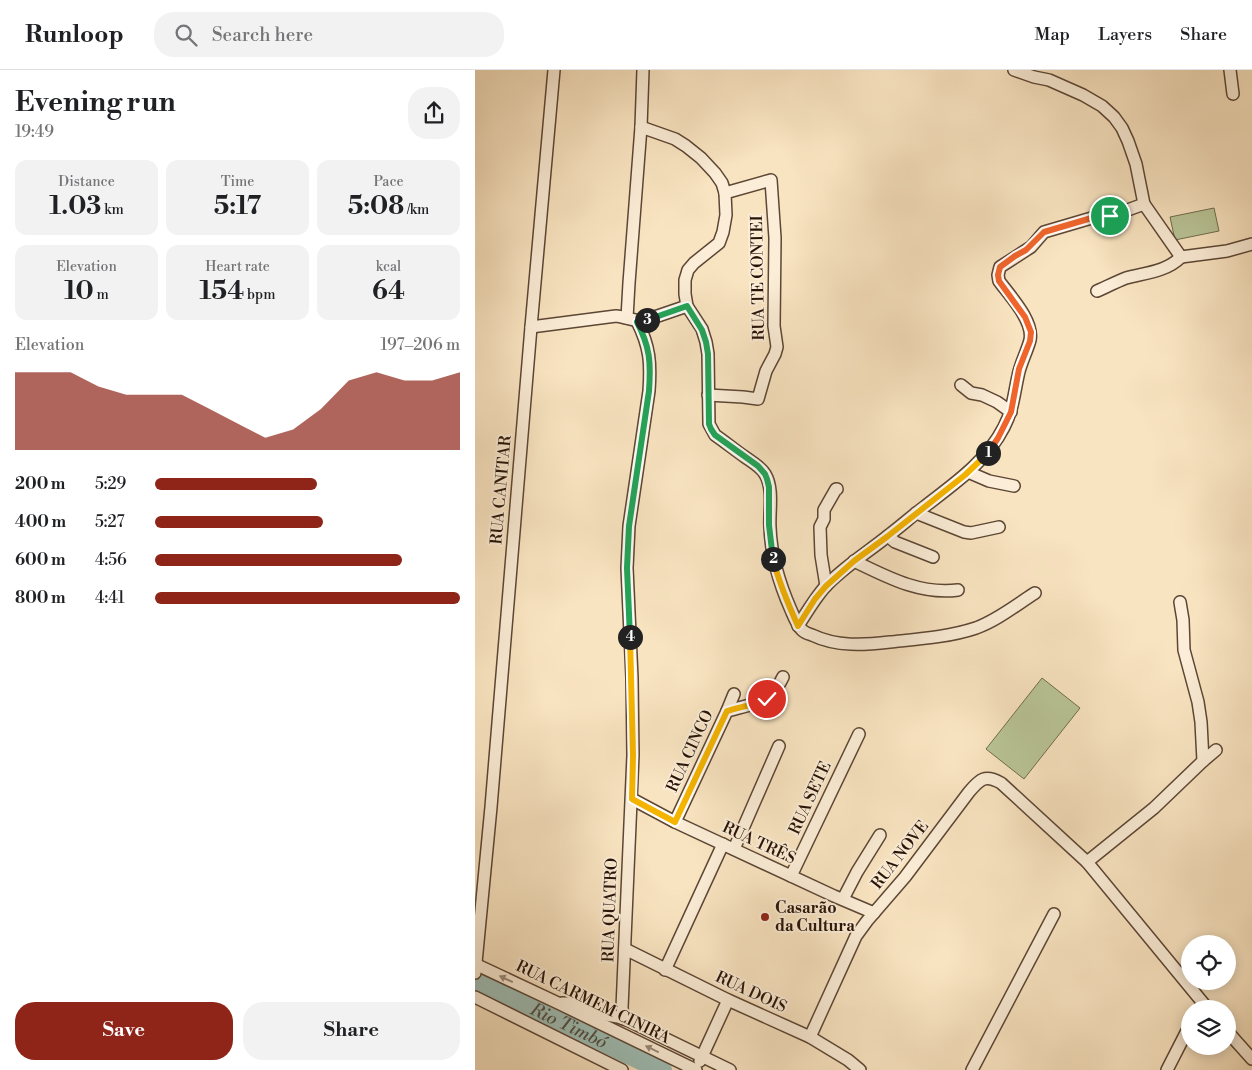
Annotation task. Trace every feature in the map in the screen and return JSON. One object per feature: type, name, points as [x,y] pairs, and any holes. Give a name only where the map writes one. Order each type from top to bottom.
[{"type":"street","name":"RUA CANITAR","points":[[475,973],[554,70]]},
{"type":"street","points":[[632,320],[629,283],[641,127],[643,70]]},
{"type":"street","points":[[1014,70],[1049,80],[1083,95],[1102,106],[1114,117],[1122,128],[1136,164],[1144,204],[1181,258]]},
{"type":"street","points":[[1230,70],[1233,94]]},
{"type":"street","points":[[641,127],[675,139],[686,146],[701,158],[722,182],[725,193],[726,215],[723,232],[719,243],[694,263],[689,270],[685,280],[687,306],[702,330],[706,342],[708,354],[709,424],[715,435],[758,466],[767,479],[772,554],[777,574],[798,626],[803,631],[819,639],[847,644],[869,644],[927,638],[977,628],[1035,593]]},
{"type":"street","name":"RUA TE CONTEI","points":[[708,395],[743,396],[758,399],[766,371],[777,347],[774,326],[775,238],[771,180],[725,193]]},
{"type":"street","points":[[798,626],[815,599],[826,586],[854,561],[968,472],[990,450],[1005,425],[1011,412],[1019,369],[1030,341],[1031,332],[1025,317],[999,281],[1000,267],[1026,250],[1044,232],[1095,217],[1110,216],[1144,204]]},
{"type":"street","points":[[1097,291],[1125,279],[1165,268],[1181,258],[1252,244]]},
{"type":"street","points":[[531,326],[616,316],[643,322],[687,306]]},
{"type":"street","name":"RUA QUATRO","points":[[627,1020],[623,1016],[622,1008],[633,755],[627,548],[651,373],[648,348],[632,320]]},
{"type":"street","points":[[961,385],[971,392],[987,397],[1011,412]]},
{"type":"street","points":[[968,472],[989,481],[1014,486]]},
{"type":"street","points":[[826,586],[819,527],[824,519],[824,510],[837,490]]},
{"type":"street","points":[[916,513],[964,532],[977,532],[999,527]]},
{"type":"street","points":[[888,536],[901,544],[933,557]]},
{"type":"street","points":[[854,561],[889,578],[917,587],[931,590],[958,590]]},
{"type":"street","points":[[1181,602],[1184,650],[1198,702],[1203,762]]},
{"type":"street","points":[[727,711],[767,699],[783,677]]},
{"type":"street","name":"RUA CINCO","points":[[675,822],[734,694]]},
{"type":"street","name":"RUA SETE","points":[[791,876],[859,734]]},
{"type":"street","points":[[734,849],[779,746]]},
{"type":"street","points":[[1198,1000],[1087,862],[1154,808],[1216,750]]},
{"type":"street","name":"RUA NOVE","points":[[810,1037],[856,936],[905,877],[977,782],[989,778],[1001,783],[1087,862]]},
{"type":"street","name":"RUA TRÊS","points":[[632,799],[675,822],[874,913]]},
{"type":"street","points":[[843,899],[867,854],[880,835]]},
{"type":"street","points":[[665,970],[723,844]]},
{"type":"street","points":[[972,1070],[1054,914]]},
{"type":"street","name":"RUA DOIS","points":[[625,949],[728,1000],[810,1037],[848,1060],[858,1069]]},
{"type":"street","name":"RUA CARMEM CINIRA","points":[[475,964],[696,1070]]},
{"type":"street","points":[[475,997],[622,1070]]},
{"type":"street","points":[[696,1070],[728,1000]]},
{"type":"street","points":[[558,1003],[584,1005],[600,1014],[627,1020],[730,1070]]},
{"type":"street","points":[[1236,1041],[1252,1058]]},
{"type":"street","points":[[1167,1070],[1181,1043]]},
{"type":"green space","points":[[1214,208],[1219,231],[1175,240],[1170,217]]},
{"type":"green space","points":[[1042,678],[1080,708],[1024,779],[986,749]]},
{"type":"waterway","name":"Rio Timbó","points":[[475,981],[662,1070]]},
{"type":"place","name":"Casarão da Cultura","points":[[765,917]]},
{"type":"route","points":[[767,699],[727,711],[675,822],[632,799],[633,717],[627,548],[651,373],[648,348],[637,322],[643,322],[687,306],[702,330],[708,354],[709,424],[715,435],[758,466],[765,474],[769,487],[769,525],[772,554],[777,574],[798,626],[815,599],[826,586],[854,561],[965,475],[990,450],[998,438],[1011,412],[1019,369],[1030,341],[1031,332],[1025,317],[999,281],[1000,267],[1026,250],[1044,232],[1095,217],[1110,216]]}]
